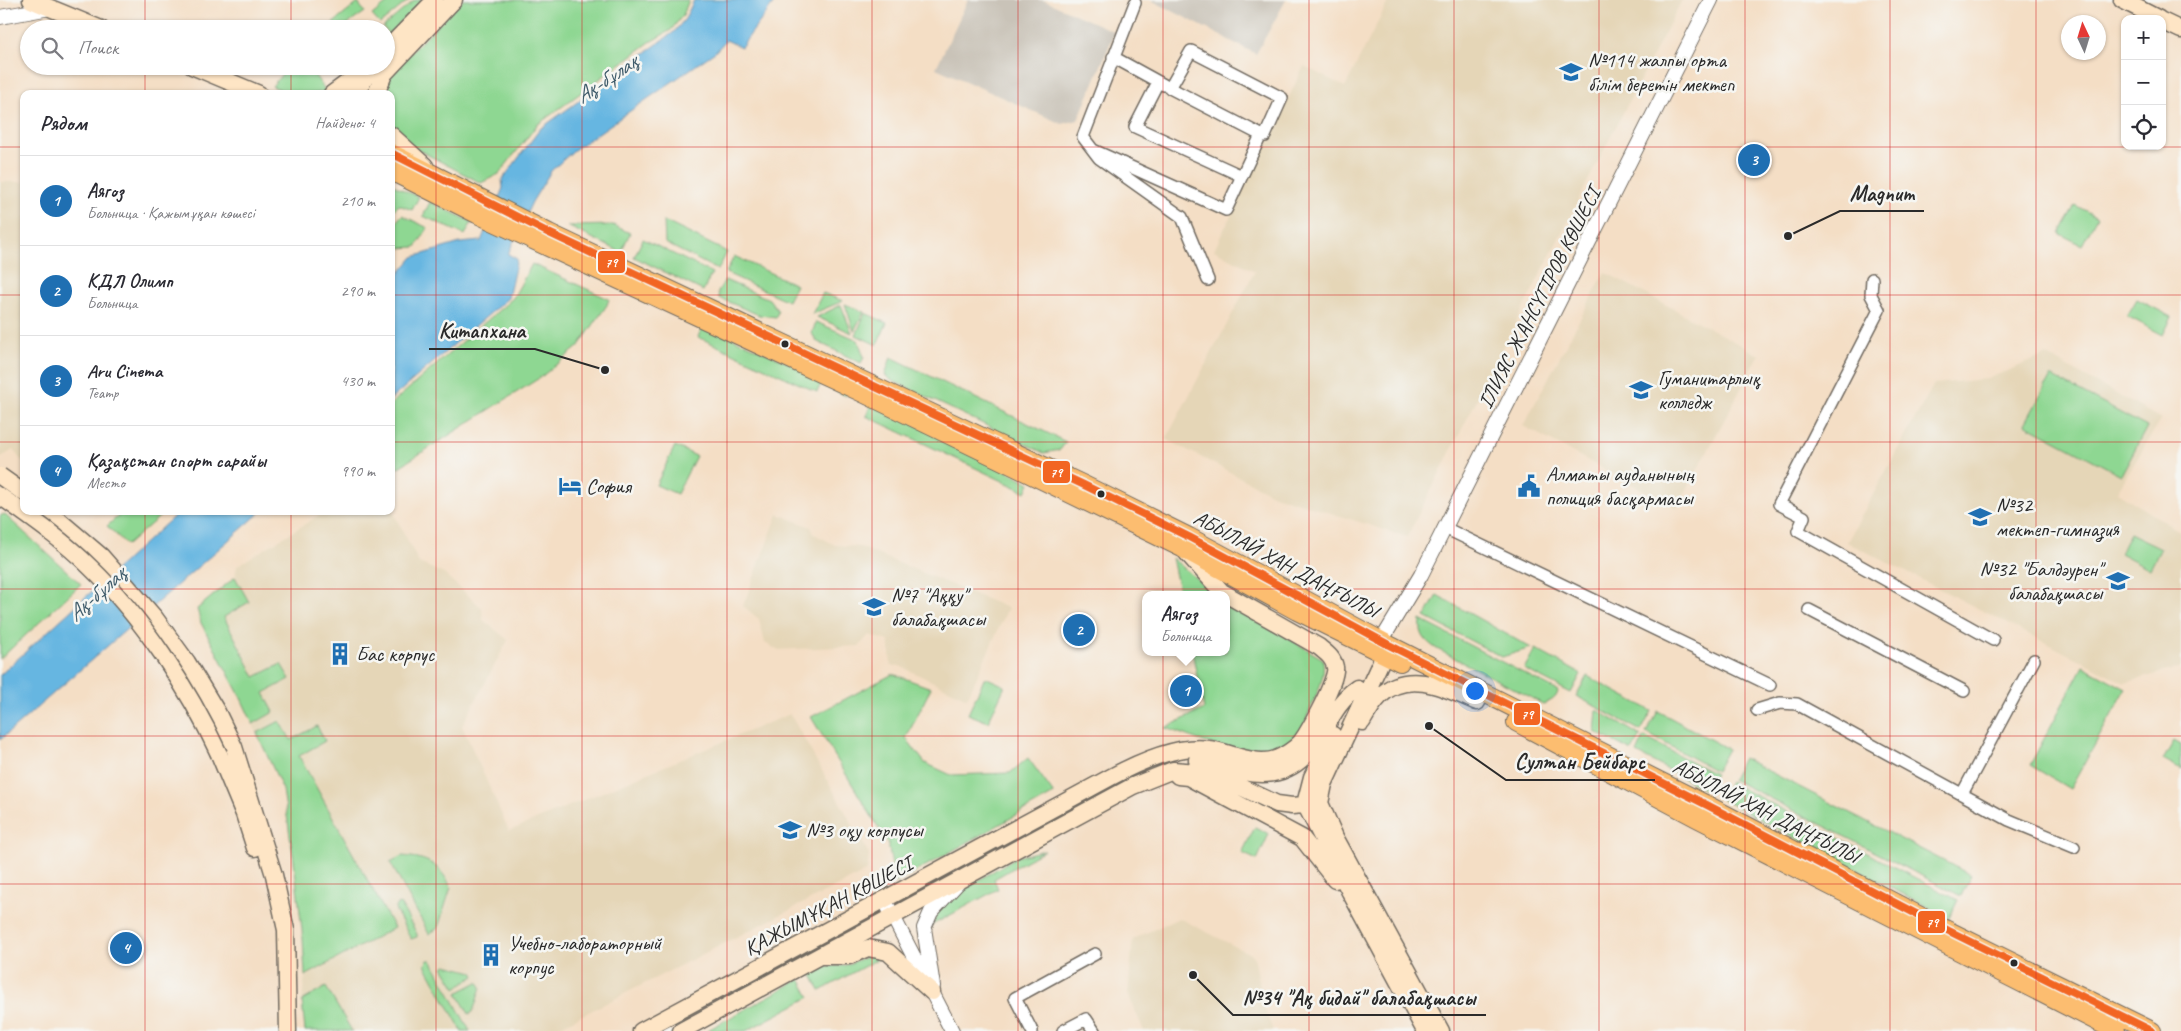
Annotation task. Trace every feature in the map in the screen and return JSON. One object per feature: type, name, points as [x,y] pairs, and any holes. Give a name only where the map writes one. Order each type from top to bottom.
[{"type":"main road","points":[[31,0],[79,20]]},
{"type":"main road","points":[[395,41],[435,0]]},
{"type":"main road","points":[[395,52],[454,0]]},
{"type":"main road","points":[[2122,0],[2151,15]]},
{"type":"main road","points":[[2166,23],[2180,28]]},
{"type":"main road","points":[[214,75],[249,90]]},
{"type":"main road","points":[[339,90],[365,75]]},
{"type":"main road","points":[[359,90],[370,75]]},
{"type":"main road","points":[[375,75],[376,90]]},
{"type":"main road","points":[[376,75],[380,90]]},
{"type":"main road","points":[[395,140],[441,178]]},
{"type":"main road","name":"АБЫЛАЙ ХАН ДАҢҒЫЛЫ","points":[[395,155],[441,178],[479,207]]},
{"type":"main road","name":"АБЫЛАЙ ХАН ДАҢҒЫЛЫ","points":[[395,173],[479,207],[1182,548],[1297,611],[1382,648],[1698,801],[1949,931],[2152,1031]]},
{"type":"main road","name":"АБЫЛАЙ ХАН ДАҢҒЫЛЫ","points":[[546,239],[1058,472],[1189,538],[1477,702],[1697,818],[2116,1031]]},
{"type":"main road","points":[[0,476],[20,490]]},
{"type":"main road","points":[[0,491],[20,480]]},
{"type":"main road","points":[[0,496],[20,511]]},
{"type":"main road","points":[[0,508],[20,496]]},
{"type":"main road","points":[[26,515],[58,539],[90,567],[114,594],[142,627],[226,751],[274,875],[286,930],[288,1031]]},
{"type":"main road","points":[[53,515],[101,556],[155,618],[187,662],[217,712],[226,751],[271,903],[275,934],[278,1031]]},
{"type":"main road","name":"ҚАЖЫМҰҚАН КӨШЕСІ","points":[[1182,548],[1221,591]]},
{"type":"main road","name":"ҚАЖЫМҰҚАН КӨШЕСІ","points":[[641,1031],[1114,775],[1148,760],[1198,748],[1264,761],[1277,758],[1291,751],[1300,743],[1334,681],[1336,668],[1330,655],[1319,647],[1230,597]]},
{"type":"main road","points":[[1382,648],[1357,688],[1312,777],[1312,804],[1350,892],[1425,1031]]},
{"type":"main road","points":[[1312,804],[1324,784],[1342,744],[1382,648]]},
{"type":"main road","points":[[1342,744],[1379,697],[1389,688],[1401,684],[1413,681],[1426,683],[1448,689],[1477,702]]},
{"type":"main road","points":[[1171,753],[1255,775],[1285,770],[1305,757],[1316,744],[1344,697],[1357,688]]},
{"type":"main road","points":[[1171,753],[1277,804],[1292,806],[1312,804]]},
{"type":"main road","points":[[1156,775],[1173,770],[1210,773]]},
{"type":"main road","points":[[1156,775],[1188,777],[1302,838],[1339,884],[1350,892]]},
{"type":"main road","name":"ҚАЖЫМҰҚАН КӨШЕСІ","points":[[681,1031],[1156,775]]},
{"type":"main road","points":[[1312,804],[1335,837],[1441,1031]]},
{"type":"main road","points":[[821,956],[849,956],[868,948],[888,952],[934,997]]},
{"type":"street","name":"ІЛИЯС ЖАНСҮГІРОВ КӨШЕСІ","points":[[1382,648],[1398,612],[1421,576],[1711,0]]},
{"type":"street","points":[[1135,3],[1083,137],[1099,158],[1182,217],[1208,280]]},
{"type":"street","points":[[0,17],[50,8]]},
{"type":"street","points":[[1113,57],[1158,82],[1265,136],[1282,98],[1191,51],[1170,88]]},
{"type":"street","points":[[1158,82],[1135,127],[1242,176]]},
{"type":"street","points":[[1093,150],[1226,210],[1261,135]]},
{"type":"street","points":[[1872,279],[1871,296],[1879,310],[1779,504],[1804,517],[1798,531],[1993,640]]},
{"type":"street","points":[[1445,528],[1770,685]]},
{"type":"street","points":[[1809,610],[1964,690]]},
{"type":"street","points":[[1962,794],[2034,660]]},
{"type":"street","points":[[1757,710],[1780,703],[1797,704],[2009,820],[2074,847]]},
{"type":"street","points":[[934,997],[924,928],[931,912],[960,882]]},
{"type":"street","points":[[884,900],[952,1031]]},
{"type":"street","points":[[1032,1031],[1014,998],[1095,954]]},
{"type":"street","points":[[1062,1031],[1086,1019],[1094,1031]]},
{"type":"shaded area","points":[[968,0],[1043,0],[1115,32],[1078,120],[1062,124],[936,68]]},
{"type":"shaded area","points":[[1151,0],[1286,0],[1256,54]]},
{"type":"shaded area","points":[[1389,0],[1682,0],[1407,537],[1274,495],[1166,439],[1255,271],[1214,250],[1304,66],[1345,87]]},
{"type":"shaded area","points":[[0,182],[20,182],[20,459],[13,450],[0,458]]},
{"type":"shaded area","name":"Гуманитарлық колледж","points":[[1605,272],[1759,355],[1677,508],[1523,426]]},
{"type":"shaded area","name":"№32 мектеп-гимназия","points":[[2046,355],[2161,419],[2117,492],[2181,532],[2181,667],[2125,683],[1847,542],[1934,384],[1987,379]]},
{"type":"shaded area","name":"№7 \"Аққу\" балабақшасы","points":[[778,514],[811,527],[814,534],[835,545],[860,547],[1008,608],[967,698],[900,666],[891,666],[889,641],[869,635],[859,646],[777,650],[765,643],[759,619],[743,606]]},
{"type":"shaded area","points":[[320,515],[395,515],[419,563],[444,574],[482,608],[483,620],[508,640],[462,726],[509,831],[790,714],[869,854],[867,871],[551,1031],[305,1031],[302,1001],[305,976],[303,939],[293,852],[283,790],[239,694],[201,623],[197,609],[235,577],[237,566]]},
{"type":"shaded area","points":[[1179,918],[1254,956],[1264,1007],[1273,1031],[1144,1031],[1128,994],[1133,939]]},
{"type":"green space","points":[[391,0],[409,0],[385,20],[376,20],[372,15]]},
{"type":"green space","points":[[415,0],[426,0],[395,33],[395,20],[391,20]]},
{"type":"green space","points":[[463,0],[689,0],[683,15],[671,30],[650,42],[537,125],[499,174],[481,183],[398,139],[395,133],[395,90],[385,90],[387,76],[395,75],[395,68]]},
{"type":"green space","points":[[358,3],[365,12],[354,20],[337,20]]},
{"type":"green space","points":[[281,75],[314,75],[325,90],[282,90],[272,86]]},
{"type":"green space","points":[[395,186],[419,197],[412,210],[399,205],[395,209]]},
{"type":"green space","points":[[430,202],[472,222],[465,235],[423,216]]},
{"type":"green space","points":[[2075,205],[2097,217],[2082,245],[2060,234]]},
{"type":"green space","points":[[402,215],[428,228],[416,247],[399,248],[395,239],[395,223]]},
{"type":"green space","points":[[664,221],[727,252],[718,270],[665,243]]},
{"type":"green space","points":[[613,225],[630,233],[621,252],[567,226]]},
{"type":"green space","points":[[643,239],[712,273],[703,291],[634,257]]},
{"type":"green space","points":[[734,256],[796,285],[788,301],[726,273]]},
{"type":"green space","points":[[532,264],[609,299],[607,305],[578,347],[541,377],[395,469],[395,401],[513,298]]},
{"type":"green space","points":[[725,280],[769,299],[778,311],[776,317],[759,315],[719,298],[718,291]]},
{"type":"green space","points":[[823,293],[843,301],[812,314]]},
{"type":"green space","points":[[2137,299],[2172,317],[2163,335],[2127,316]]},
{"type":"green space","points":[[845,304],[864,312],[854,331]]},
{"type":"green space","points":[[841,305],[852,333],[817,317]]},
{"type":"green space","points":[[865,313],[887,323],[877,345],[856,335]]},
{"type":"green space","points":[[816,322],[858,340],[864,357],[861,363],[816,341],[812,333]]},
{"type":"green space","points":[[703,325],[848,389],[846,396],[821,384],[817,392],[698,337]]},
{"type":"green space","points":[[891,357],[1066,442],[1060,450],[1044,453],[891,380],[885,375]]},
{"type":"green space","points":[[2051,376],[2147,427],[2121,475],[2025,424]]},
{"type":"green space","points":[[872,402],[1030,483],[1026,492],[866,416]]},
{"type":"green space","points":[[675,446],[696,456],[677,494],[656,485]]},
{"type":"green space","points":[[4,514],[81,584],[0,659],[0,516]]},
{"type":"green space","points":[[119,515],[161,515],[127,545],[107,526]]},
{"type":"green space","points":[[2130,533],[2161,548],[2150,569],[2120,553]]},
{"type":"green space","points":[[1172,558],[1211,591],[1179,591]]},
{"type":"green space","points":[[235,577],[249,602],[224,617],[255,677],[281,664],[290,679],[264,693],[274,712],[253,724],[201,623],[197,609]]},
{"type":"green space","points":[[1437,595],[1531,648],[1502,657],[1425,617]]},
{"type":"green space","points":[[1230,603],[1323,659],[1324,666],[1320,685],[1302,730],[1295,741],[1282,750],[1267,753],[1250,753],[1232,750],[1165,728],[1204,709],[1193,656],[1230,656]]},
{"type":"green space","points":[[1421,620],[1558,691],[1556,696],[1543,704],[1437,649],[1422,634]]},
{"type":"green space","points":[[1535,649],[1581,674],[1571,693],[1524,669]]},
{"type":"green space","points":[[2083,666],[2126,689],[2070,789],[2030,765]]},
{"type":"green space","points":[[893,674],[931,688],[906,738],[925,763],[951,775],[1010,773],[1028,758],[1054,794],[895,883],[888,843],[811,717]]},
{"type":"green space","points":[[1587,676],[1652,711],[1641,731],[1576,696]]},
{"type":"green space","points":[[985,677],[1005,686],[988,722],[968,714]]},
{"type":"green space","points":[[1597,710],[1641,736],[1632,751],[1595,732]]},
{"type":"green space","points":[[1658,711],[1728,749],[1716,771],[1646,733]]},
{"type":"green space","points":[[280,721],[291,740],[317,726],[325,741],[299,756],[394,928],[305,976],[303,939],[294,861],[283,790],[257,733]]},
{"type":"green space","points":[[1644,737],[1715,774],[1705,790],[1637,753]]},
{"type":"green space","points":[[2174,741],[2181,745],[2181,770],[2163,760]]},
{"type":"green space","points":[[1743,758],[1971,875],[1961,896],[1732,779]]},
{"type":"green space","points":[[1730,782],[1958,900],[1949,918],[1721,799]]},
{"type":"green space","points":[[1255,827],[1269,834],[1257,860],[1242,853]]},
{"type":"green space","points":[[1045,850],[994,879],[998,889],[932,925],[940,909],[950,898],[1016,857]]},
{"type":"green space","points":[[402,856],[419,858],[432,864],[447,879],[451,887],[438,928],[429,934],[390,862]]},
{"type":"green space","points":[[398,904],[401,905],[417,937],[411,939],[395,909]]},
{"type":"green space","points":[[874,954],[883,956],[820,991],[810,971],[821,966],[843,966]]},
{"type":"green space","points":[[428,960],[431,960],[470,1031],[462,1031],[425,965]]},
{"type":"green space","points":[[446,965],[473,972],[475,976],[456,988],[443,967]]},
{"type":"green space","points":[[800,979],[810,997],[746,1031],[706,1031]]},
{"type":"green space","points":[[478,982],[481,987],[473,1012],[469,1014],[457,993]]},
{"type":"green space","points":[[326,987],[352,1031],[305,1031],[302,1001]]},
{"type":"water","points":[[694,0],[776,0],[741,47],[726,40],[715,52],[574,150],[551,171],[532,202],[508,254],[517,259],[508,298],[395,396],[395,278],[413,257],[460,243],[481,241],[503,188],[502,180],[540,129],[674,32],[685,19]]},
{"type":"water","name":"Ақ-бұлақ","points":[[176,515],[257,515],[0,740],[0,675]]},
{"type":"transit line","name":"79","points":[[395,155],[549,233],[1084,485],[1189,537],[1389,645],[1707,805],[1949,931],[2152,1031]]},
{"type":"place","name":"№114 жалпы орта білім беретін мектеп","points":[[1571,72]]},
{"type":"place","name":"Aru Cinema","points":[[1754,160]]},
{"type":"place","name":"Magnum","points":[[1788,236]]},
{"type":"place","name":"Китапхана","points":[[605,370]]},
{"type":"place","name":"Гуманитарлық колледж","points":[[1641,390]]},
{"type":"place","name":"София","points":[[570,486]]},
{"type":"place","name":"Алматы ауданының полиция басқармасы","points":[[1529,486]]},
{"type":"place","name":"№32 мектеп-гимназия","points":[[1980,517]]},
{"type":"place","name":"№32 \"Балдәурен\" балабақшасы","points":[[2118,581]]},
{"type":"place","name":"№7 \"Аққу\" балабақшасы","points":[[874,607]]},
{"type":"place","name":"КДЛ Олимп","points":[[1079,630]]},
{"type":"place","name":"Бас корпус","points":[[340,654]]},
{"type":"place","name":"Аягоз","points":[[1186,691]]},
{"type":"place","name":"Султан Бейбарс","points":[[1429,726]]},
{"type":"place","name":"№3 оқу корпусы","points":[[790,830]]},
{"type":"place","name":"Қазақстан спорт сарайы","points":[[126,948]]},
{"type":"place","name":"Учебно-лабораторный корпус","points":[[491,955]]},
{"type":"place","name":"№34 \"Ақ бидай\" балабақшасы","points":[[1193,975]]}]
